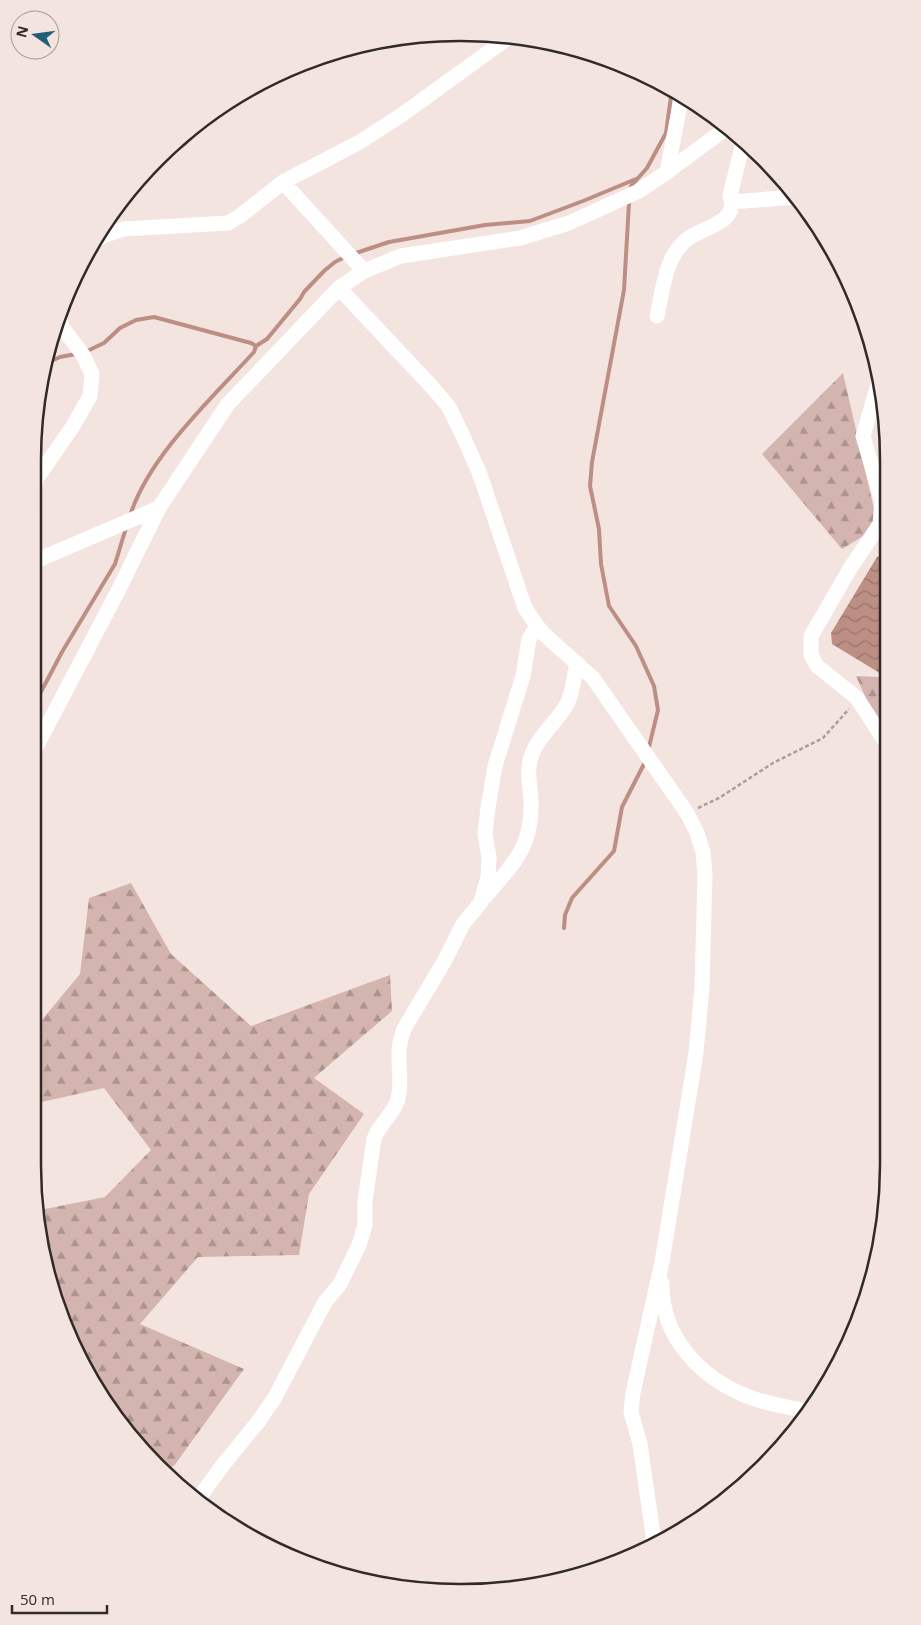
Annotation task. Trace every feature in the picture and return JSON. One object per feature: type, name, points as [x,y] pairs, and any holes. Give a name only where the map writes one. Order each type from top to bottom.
[{"type":"street","points":[[108,235],[124,230],[228,222],[240,216],[283,182],[358,143],[400,116],[499,43]]},
{"type":"street","points":[[668,172],[681,104]]},
{"type":"street","points":[[41,739],[159,508],[228,404],[339,288],[356,262],[520,238],[569,223],[640,191],[721,132]]},
{"type":"street","points":[[656,316],[671,257],[688,238],[727,218],[732,211],[730,196],[741,149]]},
{"type":"street","points":[[283,182],[356,262]]},
{"type":"street","points":[[732,202],[787,198]]},
{"type":"street","points":[[339,288],[449,407],[479,472],[525,608],[537,626],[592,678],[687,813],[701,846],[704,868],[702,987],[696,1053],[662,1262],[633,1393],[632,1412],[640,1444],[653,1537]]},
{"type":"street","points":[[41,472],[73,426],[90,396],[92,374],[83,355],[63,328]]},
{"type":"street","points":[[875,396],[863,436],[880,495]]},
{"type":"street","points":[[41,559],[159,508]]},
{"type":"street","points":[[880,524],[851,568],[811,636],[811,655],[817,666],[857,698],[880,734]]},
{"type":"street","points":[[481,902],[488,877],[489,857],[485,834],[495,766],[523,676],[530,639],[537,626]]},
{"type":"street","points":[[202,1494],[274,1399],[326,1302],[340,1284],[359,1245],[365,1224],[365,1200],[374,1139],[397,1100],[399,1089],[399,1040],[446,960],[463,924],[519,857],[530,825],[531,801],[528,773],[530,761],[536,745],[567,703],[577,663]]},
{"type":"street","points":[[662,1262],[662,1292],[667,1319],[674,1336],[696,1365],[710,1376],[749,1397],[800,1410]]},
{"type":"path","points":[[687,813],[719,798],[772,763],[824,738],[857,698]]},
{"type":"green space","points":[[206,127],[183,148],[177,151]]},
{"type":"green space","points":[[843,373],[874,509],[880,505],[880,540],[870,532],[842,549],[762,454]]},
{"type":"green space","points":[[856,676],[880,677],[880,730]]},
{"type":"green space","points":[[131,883],[171,954],[251,1026],[390,975],[392,1011],[314,1078],[364,1114],[309,1194],[299,1255],[198,1257],[140,1324],[244,1369],[174,1466],[170,1467],[128,1420],[97,1374],[84,1350],[63,1299],[49,1246],[45,1219],[44,1209],[105,1197],[151,1150],[104,1088],[41,1102],[41,1021],[80,974],[89,898]]},
{"type":"water","points":[[880,556],[880,675],[832,644],[831,633],[877,557]]},
{"type":"waterway","points":[[631,186],[647,168],[666,133],[671,98]]},
{"type":"waterway","points":[[353,254],[389,242],[485,225],[530,221],[636,179]]},
{"type":"waterway","points":[[629,203],[624,290],[592,462],[590,486],[599,529],[601,564],[609,606],[636,646],[654,686],[658,710],[648,751]]},
{"type":"waterway","points":[[130,516],[151,472],[183,429],[254,352],[256,346],[267,339],[304,292],[324,271],[335,262],[347,256]]},
{"type":"waterway","points":[[85,352],[104,343],[120,328],[136,320],[154,317],[251,343],[256,346]]},
{"type":"waterway","points":[[54,360],[76,354]]},
{"type":"waterway","points":[[41,692],[62,652],[115,564],[126,528]]},
{"type":"waterway","points":[[564,928],[565,915],[572,898],[614,851],[622,807],[645,762]]}]
